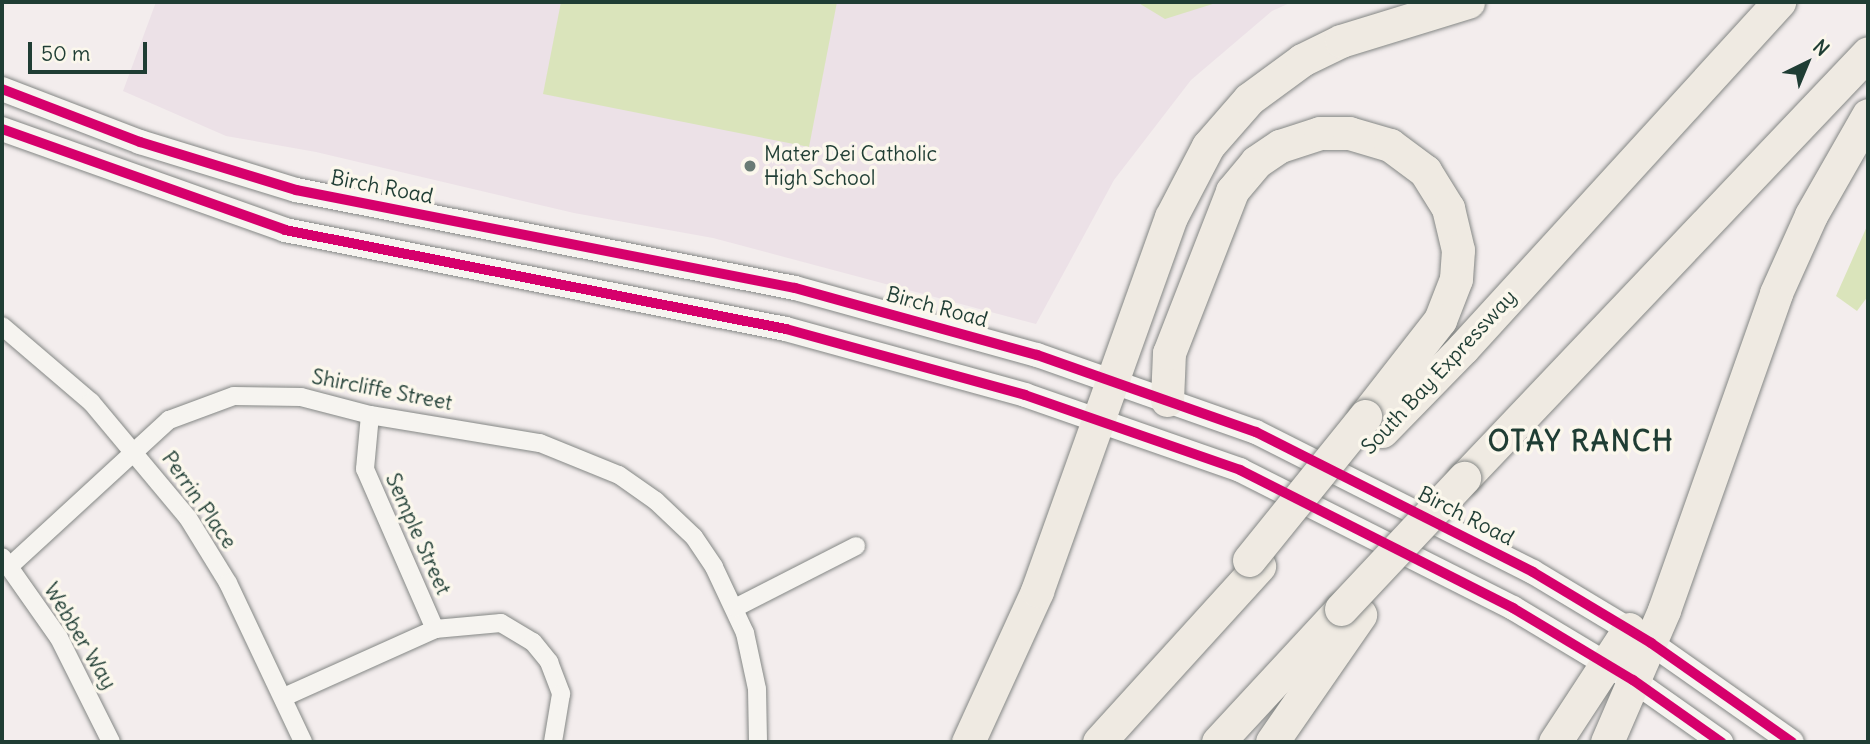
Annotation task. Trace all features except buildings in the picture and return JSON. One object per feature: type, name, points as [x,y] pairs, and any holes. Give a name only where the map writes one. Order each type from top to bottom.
[{"type":"highway","points":[[968,742],[1037,591],[1111,380],[1179,199],[1208,146],[1233,115],[1274,78],[1321,50],[1468,2]]},
{"type":"highway","name":"South Bay Expressway","points":[[1373,423],[1464,348],[1779,2]]},
{"type":"highway","points":[[1218,742],[1351,612],[1459,484],[1868,53]]},
{"type":"highway","points":[[1555,742],[1620,672],[1640,636],[1776,293],[1811,215],[1868,115]]},
{"type":"highway","points":[[1099,742],[1235,592],[1254,563],[1373,423],[1440,320],[1452,294],[1458,250],[1448,208],[1425,171],[1390,145],[1349,133],[1320,133],[1280,146],[1238,181],[1221,212],[1169,353],[1167,400]]},
{"type":"highway","points":[[1272,742],[1351,612]]},
{"type":"highway","points":[[1607,742],[1620,672]]},
{"type":"main road","name":"Birch Road","points":[[2,89],[140,142],[296,190],[795,288],[1037,355],[1167,400],[1268,438],[1533,572],[1640,636],[1792,742]]},
{"type":"main road","points":[[2,129],[285,230],[786,328],[1097,420],[1240,470],[1513,608],[1620,672],[1721,742]]},
{"type":"street","name":"Perrin Place","points":[[2,326],[74,385],[135,449],[205,543],[284,697],[303,742]]},
{"type":"street","name":"Shircliffe Street","points":[[6,561],[169,420],[234,396],[301,397],[370,415],[541,443],[600,464],[640,488],[687,530],[714,567],[735,608],[753,667],[758,742]]},
{"type":"street","name":"Semple Street","points":[[370,415],[365,469],[435,629]]},
{"type":"street","points":[[735,608],[856,546]]},
{"type":"street","name":"Webber Way","points":[[6,561],[59,638],[111,742]]},
{"type":"street","points":[[284,697],[435,629],[501,623],[533,642],[549,662],[561,694],[553,742]]},
{"type":"shaded area","name":"Mater Dei Catholic High School","points":[[156,2],[1292,2],[1272,11],[1191,80],[1114,180],[1036,324],[713,238],[574,213],[316,152],[226,136],[123,91]]},
{"type":"green space","points":[[561,2],[837,2],[809,147],[543,94]]},
{"type":"green space","points":[[1137,2],[1219,2],[1165,19]]},
{"type":"green space","points":[[1868,224],[1868,296],[1857,311],[1836,296]]},
{"type":"cycle path","points":[[2,89],[140,142],[296,190],[795,288],[1037,355],[1256,432],[1533,572],[1651,643],[1792,742]]},
{"type":"cycle path","points":[[2,129],[285,230],[786,329],[1025,395],[1240,470],[1513,608],[1633,680],[1721,742]]},
{"type":"place","name":"Mater Dei Catholic High School","points":[[750,166]]},
{"type":"district","name":"OTAY RANCH","points":[[1581,441]]}]
